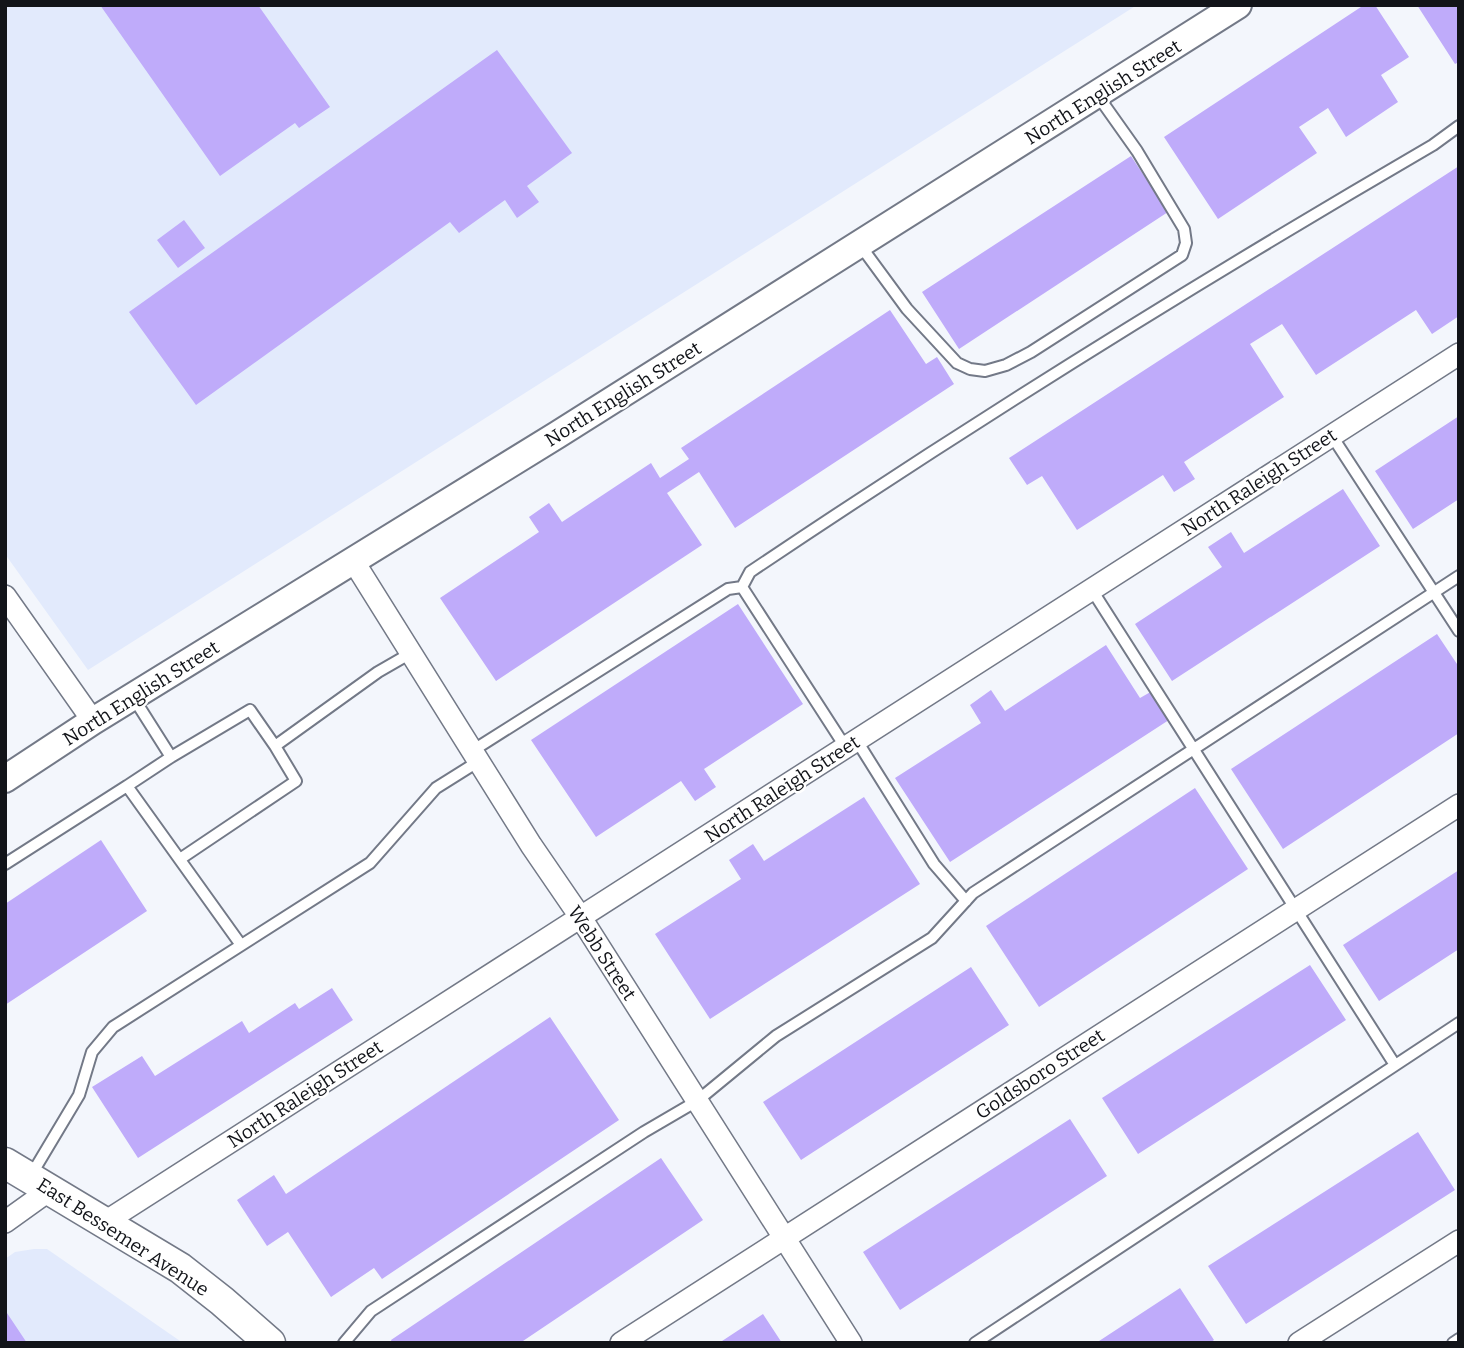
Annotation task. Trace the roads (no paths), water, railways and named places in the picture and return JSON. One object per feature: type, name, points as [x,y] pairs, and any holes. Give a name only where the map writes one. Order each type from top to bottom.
[{"type":"main road","name":"East Bessemer Avenue","points":[[29,1176],[180,1268],[270,1343]]},
{"type":"street","name":"North English Street","points":[[5,779],[1098,96],[1238,5]]},
{"type":"street","name":"North Raleigh Street","points":[[105,1222],[1459,354]]},
{"type":"street","name":"Webb Street","points":[[354,562],[531,845],[581,918],[851,1343]]},
{"type":"street","points":[[5,596],[93,722]]},
{"type":"street","name":"Goldsboro Street","points":[[621,1343],[1459,805]]},
{"type":"street","points":[[5,1222],[29,1176]]},
{"type":"street","points":[[1299,1343],[1459,1241]]},
{"type":"lane","points":[[860,245],[929,335],[957,363],[970,369],[985,371],[1006,365],[1068,329],[1182,255],[1186,243],[1184,229],[1164,194],[1098,96]]},
{"type":"lane","points":[[742,587],[750,572],[854,502],[1259,246],[1433,145],[1459,126]]},
{"type":"lane","points":[[1332,436],[1459,631]]},
{"type":"lane","points":[[344,1343],[371,1311],[644,1132],[697,1101],[776,1036],[932,938],[973,893],[1459,576]]},
{"type":"lane","points":[[742,587],[934,864],[966,901]]},
{"type":"lane","points":[[29,1176],[79,1095],[92,1052],[113,1027],[370,863],[436,788],[475,756],[728,589],[742,587]]},
{"type":"lane","points":[[1092,590],[1395,1065]]},
{"type":"lane","points":[[275,746],[378,672],[411,653]]},
{"type":"lane","points":[[133,697],[171,757]]},
{"type":"lane","points":[[5,864],[171,757],[250,710],[296,781],[180,859]]},
{"type":"lane","points":[[127,786],[241,945]]},
{"type":"lane","points":[[975,1343],[1459,1023]]},
{"type":"lane","points":[[1453,1343],[1459,1339]]}]
